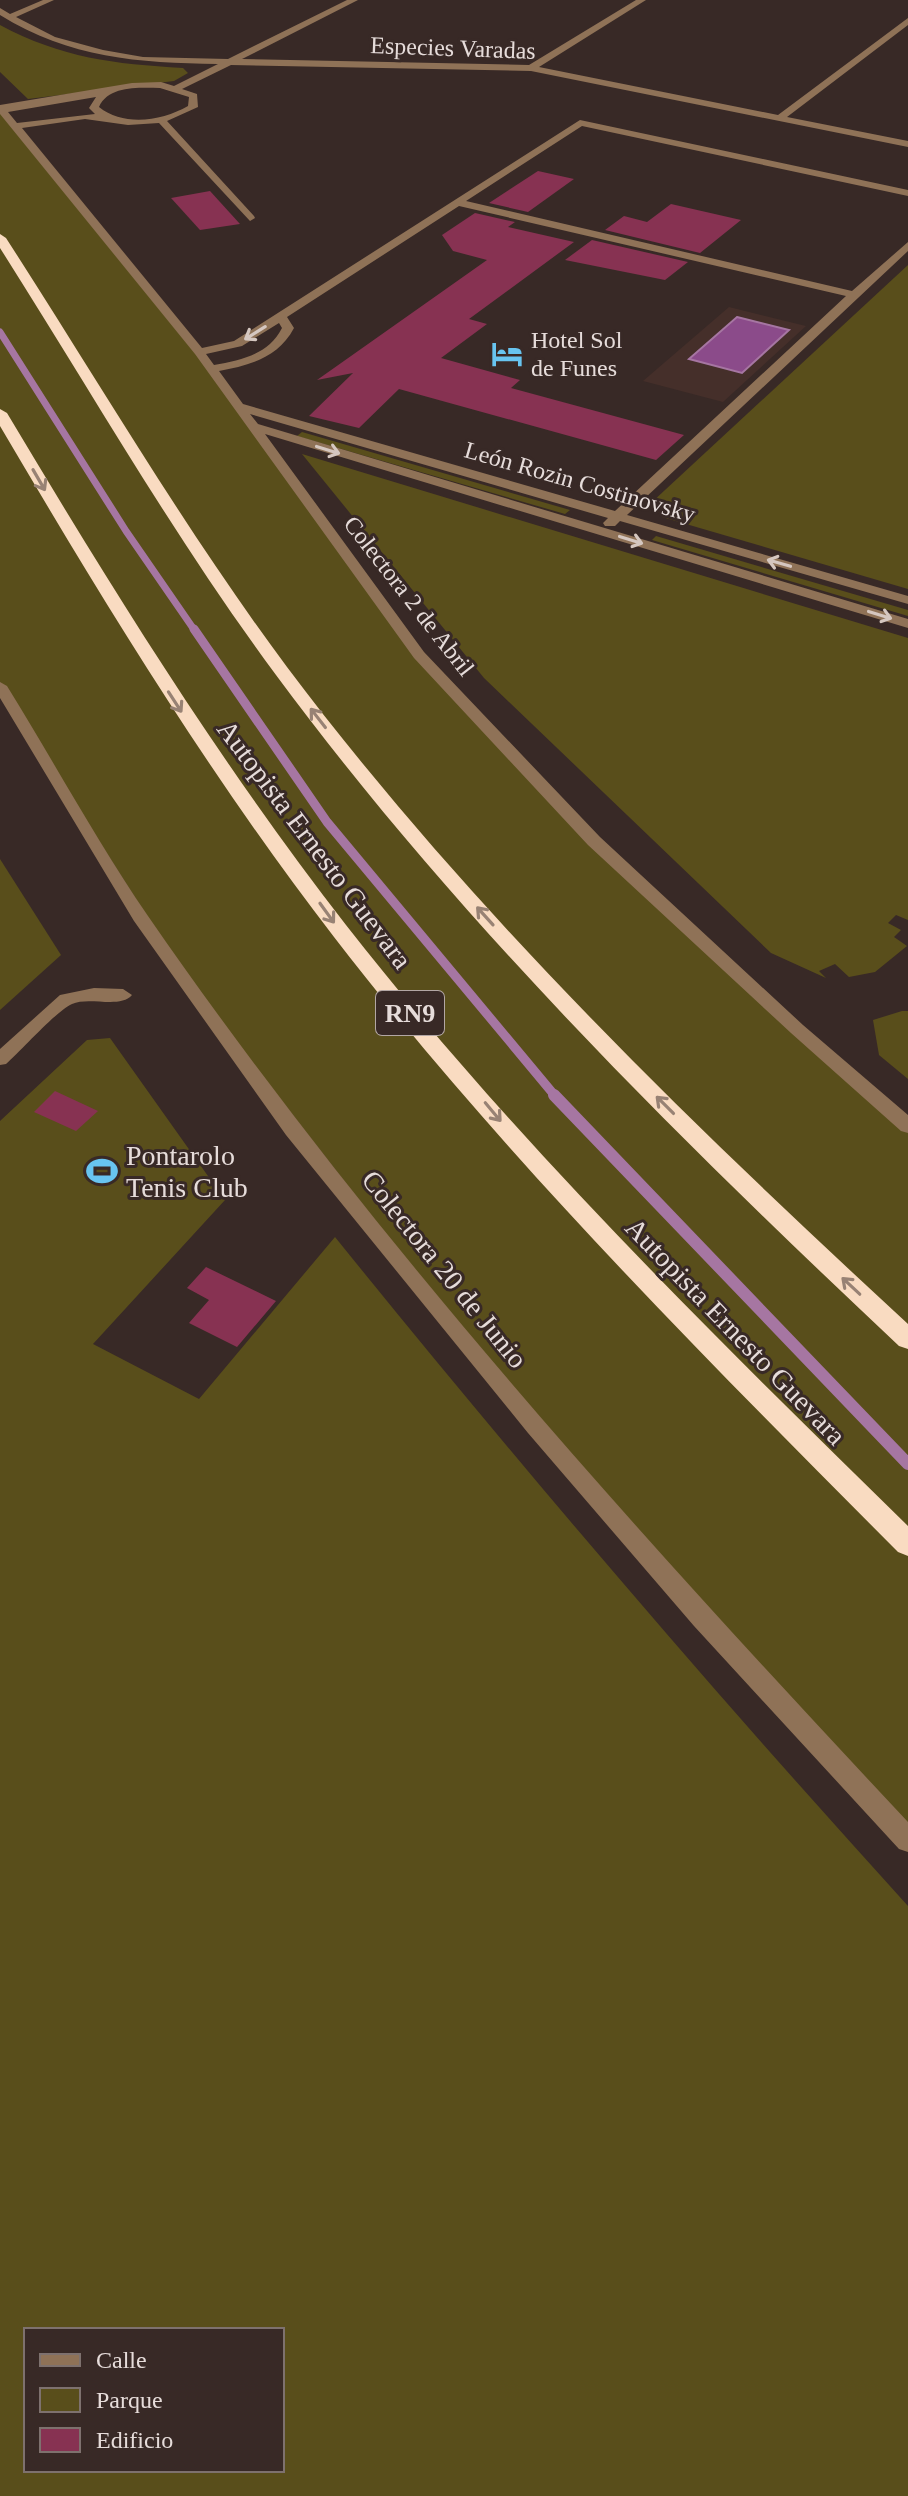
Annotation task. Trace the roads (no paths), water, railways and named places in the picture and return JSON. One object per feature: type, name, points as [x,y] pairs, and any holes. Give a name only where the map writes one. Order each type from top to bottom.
[{"type":"highway","points":[[0,238],[208,568],[386,806],[558,998],[789,1229],[908,1339]]},
{"type":"highway","name":"Autopista Ernesto Guevara","points":[[0,413],[114,607],[202,744],[342,934],[549,1178],[696,1335],[908,1544]]},
{"type":"street","points":[[10,17],[50,0]]},
{"type":"street","points":[[237,56],[242,50],[340,0]]},
{"type":"street","points":[[177,88],[354,0]]},
{"type":"street","points":[[531,68],[642,0]]},
{"type":"street","name":"Especies Varadas","points":[[0,11],[45,38],[87,51],[143,60],[531,68],[908,144]]},
{"type":"street","points":[[780,118],[908,21]]},
{"type":"street","points":[[1,109],[143,85],[177,88],[194,96],[193,107],[161,120],[133,121],[85,116],[17,126]]},
{"type":"street","points":[[109,117],[94,108],[100,96],[110,91]]},
{"type":"street","name":"Colectora 2 de Abril","points":[[1,109],[199,352],[419,655],[594,841],[797,1029],[908,1126]]},
{"type":"street","points":[[161,120],[250,218]]},
{"type":"street","points":[[199,352],[233,346],[284,323],[457,202],[580,123],[908,193]]},
{"type":"street","points":[[457,202],[855,295]]},
{"type":"street","points":[[601,532],[908,245]]},
{"type":"street","points":[[211,369],[270,357],[292,343],[293,338],[284,323]]},
{"type":"street","name":"León Rozin Costinovsky","points":[[239,407],[908,600]]},
{"type":"street","name":"León Rozin Costinovsky","points":[[254,427],[908,624]]},
{"type":"street","name":"Colectora 20 de Junio","points":[[0,686],[140,917],[293,1130],[536,1427],[702,1619],[908,1840]]},
{"type":"street","points":[[0,1059],[66,999],[94,994],[123,995]]},
{"type":"waterway","points":[[0,332],[126,531],[195,631]]},
{"type":"waterway","points":[[194,629],[327,822],[556,1097]]},
{"type":"waterway","points":[[554,1095],[908,1464]]},
{"type":"place","name":"Hotel Sol de Funes","points":[[507,354]]},
{"type":"place","name":"Pontarolo Tenis Club","points":[[102,1171]]}]
